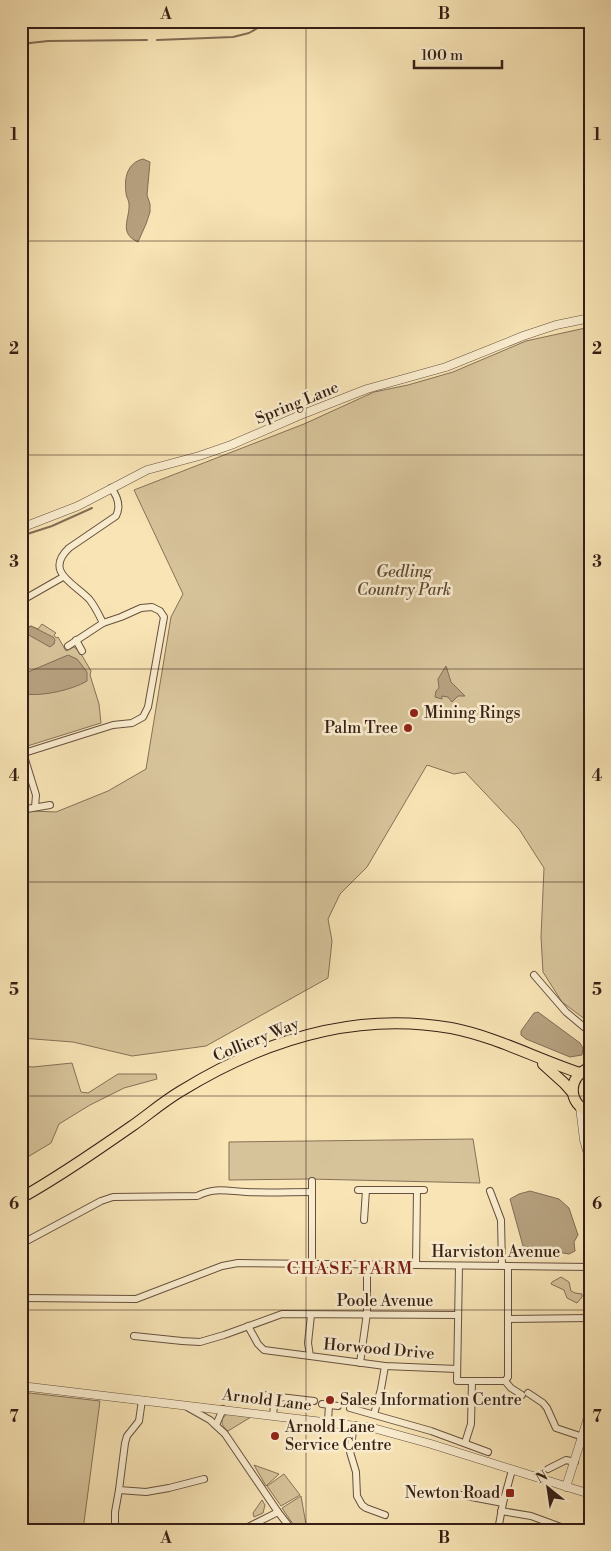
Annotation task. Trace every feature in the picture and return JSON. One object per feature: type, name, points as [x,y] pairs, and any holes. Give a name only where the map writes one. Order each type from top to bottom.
[{"type":"main road","name":"Colliery Way","points":[[21,1198],[102,1147],[180,1091],[258,1051],[320,1031],[366,1024],[408,1023],[453,1029],[506,1043],[556,1066],[587,1069]]},
{"type":"main road","name":"Colliery Way","points":[[533,1055],[564,1083],[572,1092],[573,1098],[580,1107]]},
{"type":"main road","points":[[572,1092],[574,1080],[587,1069]]},
{"type":"main road","points":[[580,1107],[590,1112]]},
{"type":"street","name":"Spring Lane","points":[[21,528],[65,512],[147,470],[231,445],[367,389],[446,367],[556,325],[590,318]]},
{"type":"street","points":[[103,623],[90,600],[63,577],[60,562],[64,552],[111,520],[118,513],[118,501],[111,488]]},
{"type":"street","points":[[21,601],[63,577]]},
{"type":"street","points":[[35,807],[36,795],[22,753],[99,729],[132,723],[143,717],[148,707],[164,617],[160,611],[152,607],[141,608],[103,623],[68,646]]},
{"type":"street","points":[[76,640],[82,651]]},
{"type":"street","points":[[21,810],[50,805]]},
{"type":"street","points":[[534,975],[566,1012],[590,1032]]},
{"type":"street","points":[[580,1107],[584,1140],[590,1161]]},
{"type":"street","points":[[583,1131],[590,1121]]},
{"type":"street","points":[[312,1181],[312,1264]]},
{"type":"street","points":[[21,1244],[101,1201],[114,1197],[197,1196],[206,1191],[231,1190],[245,1192],[312,1192]]},
{"type":"street","points":[[358,1190],[420,1190],[416,1265]]},
{"type":"street","points":[[364,1220],[366,1190]]},
{"type":"street","points":[[490,1191],[501,1220],[505,1266],[508,1319],[508,1377],[505,1381]]},
{"type":"street","name":"Harviston Avenue","points":[[21,1298],[136,1298],[228,1264],[590,1267]]},
{"type":"street","points":[[360,1363],[367,1313],[367,1264]]},
{"type":"street","points":[[460,1266],[457,1381],[505,1381],[511,1388],[543,1403],[556,1428],[583,1437]]},
{"type":"street","name":"Poole Avenue","points":[[134,1336],[182,1342],[200,1342],[282,1314],[458,1315]]},
{"type":"street","name":"Horwood Drive","points":[[311,1315],[308,1343],[310,1356],[384,1366],[457,1369]]},
{"type":"street","points":[[508,1319],[590,1318]]},
{"type":"street","points":[[248,1326],[258,1344],[264,1350],[310,1356]]},
{"type":"street","points":[[374,1414],[381,1389],[384,1366]]},
{"type":"street","points":[[466,1443],[471,1424],[472,1381]]},
{"type":"street","name":"Arnold Lane","points":[[21,1386],[354,1424],[421,1441],[590,1494]]},
{"type":"street","points":[[263,1396],[314,1402]]},
{"type":"street","points":[[273,1415],[275,1397]]},
{"type":"street","points":[[115,1530],[115,1512],[120,1490],[125,1443],[127,1436],[139,1421],[142,1400]]},
{"type":"street","points":[[566,1487],[583,1437],[590,1401]]},
{"type":"street","points":[[322,1404],[338,1406]]},
{"type":"street","points":[[184,1405],[201,1414],[225,1434],[292,1530]]},
{"type":"street","points":[[328,1421],[329,1405]]},
{"type":"street","points":[[350,1408],[466,1443],[488,1452]]},
{"type":"street","points":[[216,1425],[223,1409]]},
{"type":"street","points":[[354,1424],[350,1452],[356,1472],[357,1496],[366,1508],[385,1515]]},
{"type":"street","points":[[548,1468],[566,1460],[575,1462]]},
{"type":"street","points":[[498,1530],[512,1470]]},
{"type":"street","points":[[120,1490],[146,1492],[204,1479]]},
{"type":"street","points":[[445,1491],[503,1503]]},
{"type":"street","points":[[501,1511],[531,1516],[569,1530]]},
{"type":"street","points":[[242,1530],[278,1512]]},
{"type":"green space","name":"Gedling Country Park","points":[[590,327],[590,1023],[562,1002],[543,972],[541,937],[544,868],[519,829],[465,772],[454,774],[427,765],[367,867],[340,894],[328,919],[332,941],[328,978],[206,1046],[132,1056],[73,1042],[21,1038],[21,814],[32,811],[56,812],[108,791],[146,769],[171,617],[183,594],[134,490],[304,424],[374,392],[408,385],[453,372],[526,341]]},
{"type":"green space","points":[[21,618],[28,627],[31,626],[38,629],[42,624],[56,633],[54,635],[56,638],[58,637],[66,651],[74,647],[80,652],[91,671],[90,675],[99,704],[101,723],[21,748]]},
{"type":"green space","points":[[72,1063],[81,1092],[88,1093],[118,1074],[156,1074],[157,1079],[124,1088],[90,1105],[59,1124],[51,1143],[21,1161],[21,1066],[33,1067]]},
{"type":"green space","points":[[473,1139],[480,1183],[309,1179],[229,1180],[229,1142]]},
{"type":"green space","points":[[561,1277],[569,1282],[571,1291],[582,1294],[577,1303],[567,1298],[564,1290],[551,1284]]},
{"type":"green space","points":[[21,1392],[100,1401],[83,1530],[21,1530]]},
{"type":"green space","points":[[228,1414],[251,1417],[228,1431],[224,1427],[222,1420]]},
{"type":"green space","points":[[254,1465],[279,1474],[266,1486]]},
{"type":"green space","points":[[284,1474],[300,1495],[281,1506],[267,1486]]},
{"type":"green space","points":[[301,1496],[307,1530],[297,1530],[282,1508]]},
{"type":"green space","points":[[262,1500],[265,1505],[263,1513],[254,1517],[253,1513]]},
{"type":"shaded area","points":[[143,159],[150,162],[147,195],[150,212],[138,242],[128,234],[126,225],[129,204],[126,194],[126,177],[133,164]]},
{"type":"shaded area","points":[[31,626],[53,637],[55,640],[54,644],[50,647],[27,634],[27,629]]},
{"type":"shaded area","points":[[68,655],[77,659],[87,672],[87,681],[73,687],[45,694],[21,693],[21,675]]},
{"type":"shaded area","points":[[446,666],[451,682],[465,696],[458,696],[452,702],[448,697],[442,696],[442,699],[435,697],[436,691],[439,688],[438,679]]},
{"type":"shaded area","points":[[538,1012],[580,1043],[583,1048],[582,1055],[570,1057],[526,1039],[521,1035],[521,1031],[534,1013]]},
{"type":"shaded area","points":[[530,1191],[559,1199],[569,1208],[578,1235],[574,1242],[575,1251],[569,1254],[523,1246],[510,1199]]},
{"type":"waterway","points":[[157,40],[233,37],[249,33],[270,21]]},
{"type":"waterway","points":[[21,44],[48,41],[147,40]]},
{"type":"waterway","points":[[21,536],[52,526],[92,508]]},
{"type":"place","name":"Mining Rings","points":[[414,713]]},
{"type":"place","name":"Palm Tree","points":[[408,728]]},
{"type":"place","name":"Sales Information Centre","points":[[330,1400]]},
{"type":"place","name":"Arnold Lane Service Centre","points":[[275,1436]]},
{"type":"place","name":"Newton Road","points":[[510,1493]]},
{"type":"district","name":"CHASE FARM","points":[[350,1268]]}]
